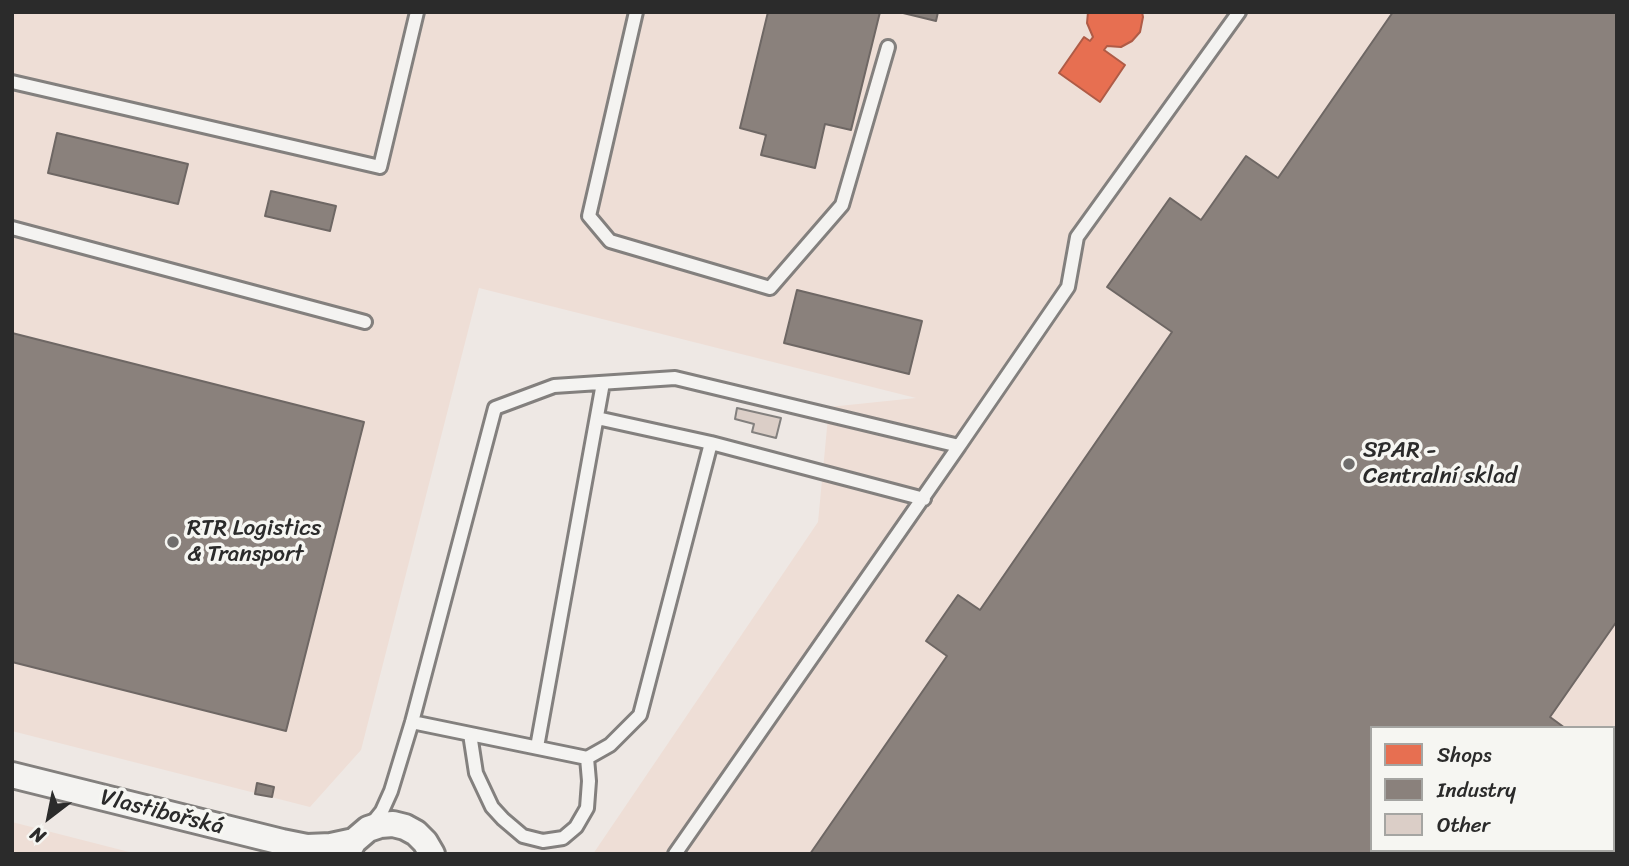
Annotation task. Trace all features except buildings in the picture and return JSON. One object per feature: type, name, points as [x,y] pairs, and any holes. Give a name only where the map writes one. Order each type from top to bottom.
[{"type":"street","name":"Vlastibořská","points":[[12,775],[307,847],[356,841],[380,825],[393,824],[416,833],[432,854]]},
{"type":"lane","points":[[12,82],[380,167],[417,12]]},
{"type":"lane","points":[[636,12],[589,216],[610,241],[770,288],[842,205],[888,47]]},
{"type":"lane","points":[[675,854],[1068,287],[1077,237],[1239,12]]},
{"type":"lane","points":[[12,228],[365,322]]},
{"type":"lane","points":[[356,841],[382,811],[391,791],[412,722],[495,408],[554,386],[675,378],[960,446]]},
{"type":"lane","points":[[537,747],[603,383]]},
{"type":"lane","points":[[597,418],[710,443],[923,499]]},
{"type":"lane","points":[[412,722],[587,758],[610,745],[640,715],[710,443]]},
{"type":"lane","points":[[470,734],[476,773],[492,807],[523,835],[543,841],[562,838],[576,827],[587,808],[587,758]]},
{"type":"shaded area","points":[[12,12],[1617,12],[1617,854],[593,854],[818,522],[829,407],[916,398],[479,288],[361,750],[310,807],[12,731]]},
{"type":"shaded area","points":[[12,822],[137,854],[12,854]]},
{"type":"place","name":"SPAR - Centralní sklad","points":[[1349,464]]},
{"type":"place","name":"RTR Logistics & Transport","points":[[173,542]]}]
